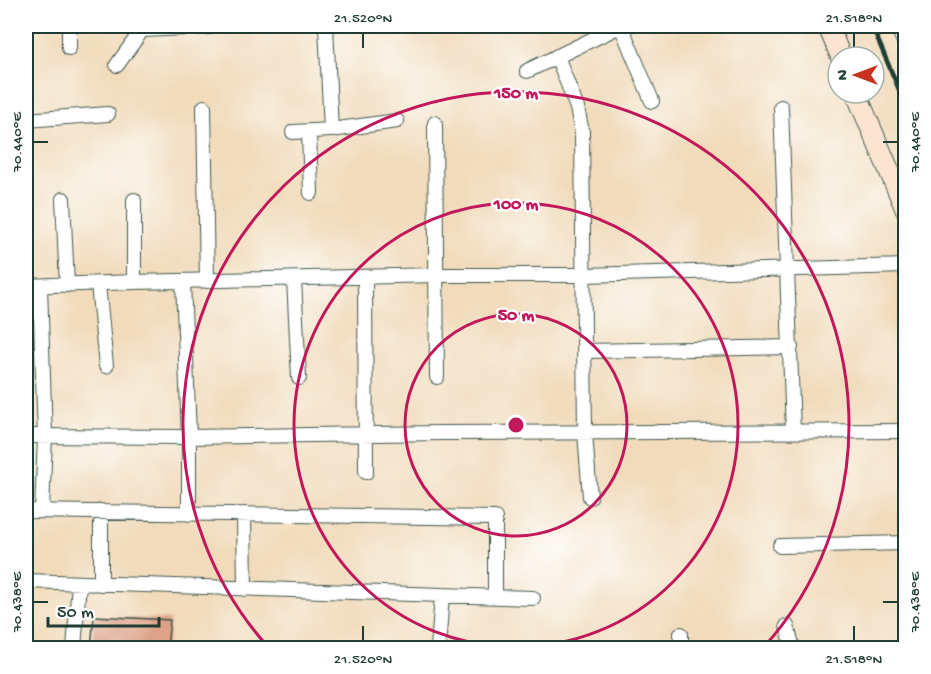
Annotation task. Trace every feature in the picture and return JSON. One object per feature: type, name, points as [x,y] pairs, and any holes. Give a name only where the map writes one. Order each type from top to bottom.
[{"type":"street","points":[[69,26],[69,48]]},
{"type":"street","points":[[117,65],[142,28],[209,26]]},
{"type":"street","points":[[326,26],[331,130]]},
{"type":"street","points":[[527,71],[620,26],[652,101]]},
{"type":"street","points":[[828,26],[836,45]]},
{"type":"street","points":[[897,26],[906,46]]},
{"type":"street","points":[[557,56],[577,108],[582,132],[585,433],[590,497]]},
{"type":"street","points":[[861,105],[906,210]]},
{"type":"street","points":[[204,107],[207,281]]},
{"type":"street","points":[[781,107],[793,432]]},
{"type":"street","points":[[26,120],[108,114]]},
{"type":"street","points":[[293,132],[331,130],[397,121]]},
{"type":"street","points":[[435,123],[437,377]]},
{"type":"street","points":[[309,132],[310,193]]},
{"type":"street","points":[[63,199],[67,285]]},
{"type":"street","points":[[134,200],[134,282]]},
{"type":"street","points":[[26,286],[906,266]]},
{"type":"street","points":[[365,278],[366,472]]},
{"type":"street","points":[[294,280],[299,378]]},
{"type":"street","points":[[183,281],[189,437],[189,513]]},
{"type":"street","points":[[98,284],[106,366]]},
{"type":"street","points":[[40,286],[45,436],[42,512]]},
{"type":"street","points":[[585,351],[791,347]]},
{"type":"street","points":[[26,436],[189,437],[906,431]]},
{"type":"street","points":[[26,511],[495,518],[495,597]]},
{"type":"street","points":[[101,511],[101,584]]},
{"type":"street","points":[[244,514],[245,589]]},
{"type":"street","points":[[780,546],[906,543]]},
{"type":"street","points":[[26,581],[533,598]]},
{"type":"street","points":[[74,648],[79,583]]},
{"type":"street","points":[[438,648],[442,595]]},
{"type":"street","points":[[786,626],[793,648]]},
{"type":"street","points":[[681,634],[681,648]]},
{"type":"building","points":[[94,616],[170,620],[167,648],[91,648]]},
{"type":"railway","points":[[872,26],[906,106]]}]
